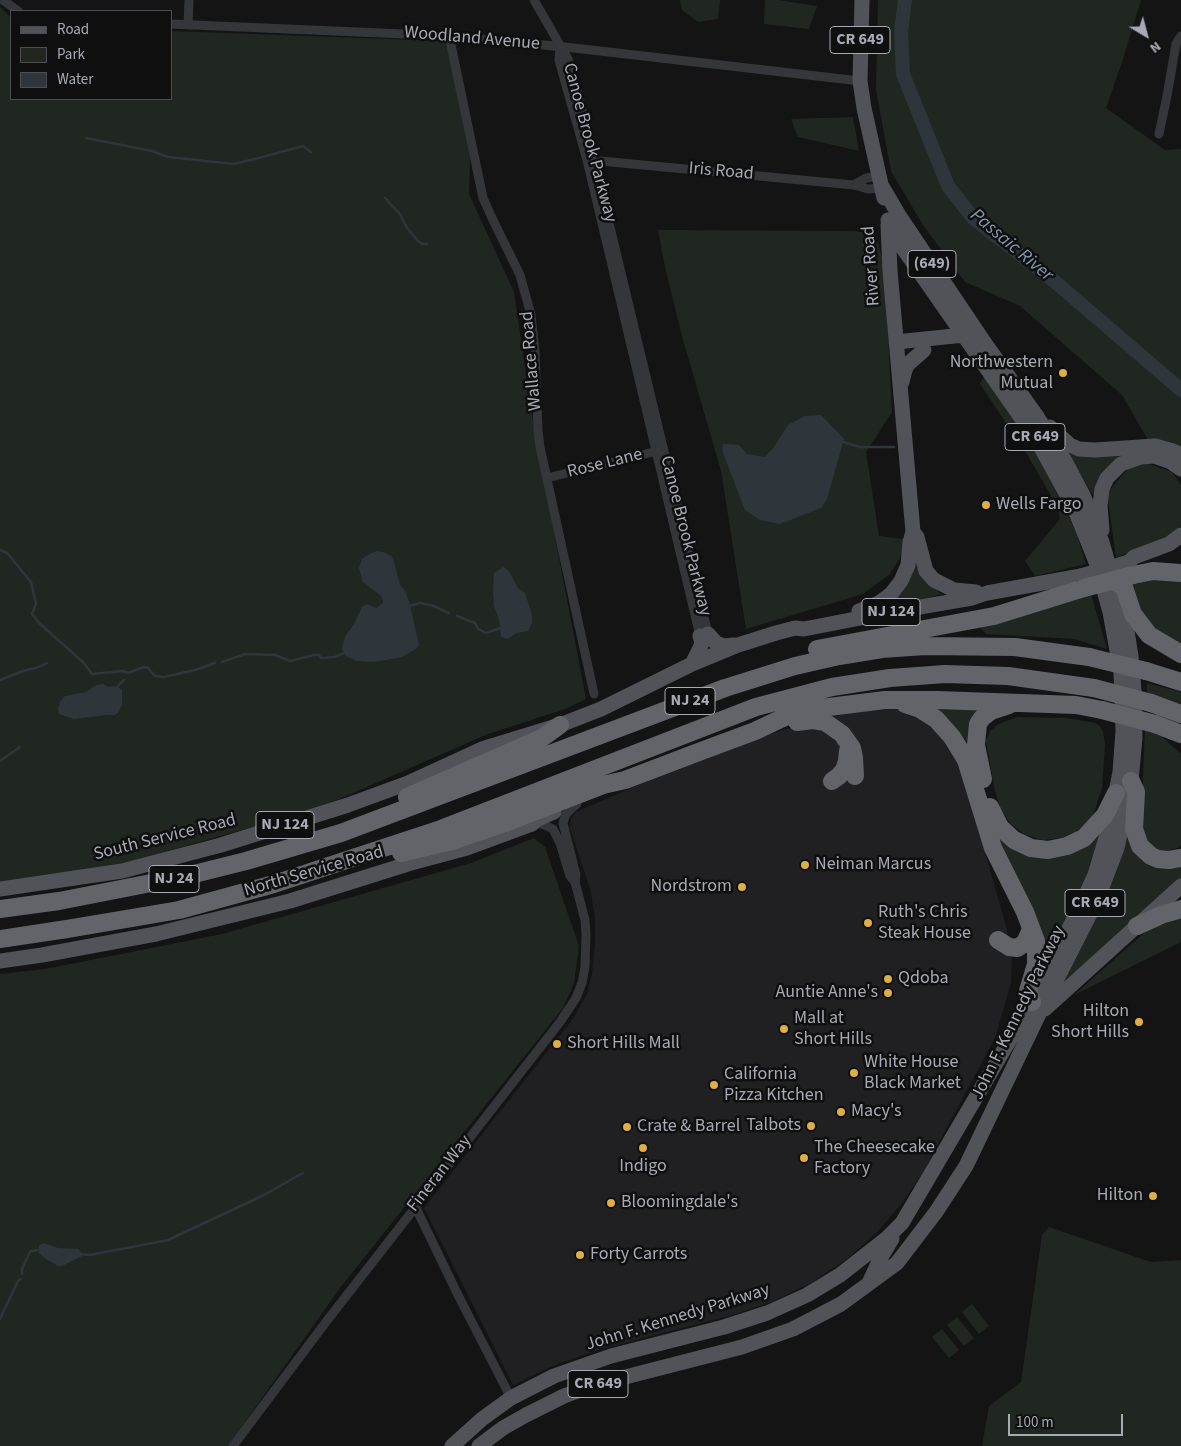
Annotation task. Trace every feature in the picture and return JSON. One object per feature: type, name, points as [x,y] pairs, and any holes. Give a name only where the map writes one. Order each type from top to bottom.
[{"type":"highway","points":[[647,718],[748,670],[813,650],[994,616],[1083,582],[1131,568],[1181,573]]},
{"type":"highway","points":[[1115,582],[1124,587],[1133,614],[1149,635],[1181,654]]},
{"type":"highway","name":"NJ 24","points":[[0,909],[59,901],[182,877],[246,862],[341,833],[399,812],[725,688],[772,672],[839,656],[882,649],[925,646],[1007,646],[1089,657],[1181,682]]},
{"type":"highway","name":"NJ 24","points":[[0,939],[179,910],[274,884],[441,829],[746,711],[832,687],[890,678],[954,674],[1008,676],[1094,688],[1181,714]]},
{"type":"highway","points":[[832,687],[1009,694],[1062,700],[1076,705]]},
{"type":"highway","points":[[337,864],[400,854],[452,841],[502,824],[603,784],[625,780],[755,731],[789,715],[821,708],[885,700],[1076,705],[1102,710],[1181,734]]},
{"type":"highway","points":[[885,700],[914,707],[930,715],[945,728],[970,770],[993,848],[1025,912],[1036,941],[1035,971],[1028,992],[1035,1009]]},
{"type":"highway","points":[[1018,702],[991,711],[982,718],[977,730],[979,765],[990,810],[995,821],[1005,833],[1019,844],[1039,850],[1059,849],[1076,843],[1084,838],[1099,822],[1116,793]]},
{"type":"highway","points":[[755,731],[799,721],[813,720],[831,725],[844,736],[852,748],[854,776]]},
{"type":"highway","points":[[309,842],[337,825],[421,791],[542,738],[560,725]]},
{"type":"highway","points":[[1159,726],[1181,743]]},
{"type":"highway","points":[[832,781],[839,776],[847,761],[848,751],[844,736]]},
{"type":"highway","points":[[1132,781],[1136,792],[1134,829],[1140,846],[1151,856],[1158,859],[1181,858]]},
{"type":"highway","points":[[1137,926],[1161,915],[1181,909]]},
{"type":"highway","points":[[0,943],[67,929]]},
{"type":"highway","points":[[998,940],[1009,947],[1017,948],[1025,943],[1031,929]]},
{"type":"main road","name":"River Road","points":[[795,628],[803,624],[869,608],[891,594],[905,573],[913,532],[890,271],[888,220],[860,81],[862,0]]},
{"type":"main road","name":"John F. Kennedy Parkway","points":[[480,1446],[502,1428],[564,1396],[594,1385],[742,1347],[793,1329],[841,1304],[897,1262],[936,1212],[966,1166],[996,1103],[1094,875],[1109,828],[1122,751],[1121,673],[1110,612],[1096,562],[1076,510],[1052,464],[972,340],[881,182]]},
{"type":"main road","name":"John F. Kennedy Parkway","points":[[452,1446],[482,1419],[511,1398],[554,1376],[611,1356],[724,1327],[768,1313],[807,1295],[840,1275],[886,1240],[902,1223],[970,1106],[1035,1009],[1102,888],[1121,832],[1132,781],[1135,738],[1131,656],[1115,582],[1102,542],[1065,461],[1036,415],[972,340],[900,244],[888,220]]},
{"type":"main road","points":[[897,347],[972,340]]},
{"type":"main road","points":[[897,347],[924,350],[972,340]]},
{"type":"main road","points":[[901,396],[905,370],[912,359],[924,350]]},
{"type":"main road","points":[[1036,415],[1063,439],[1079,449],[1095,450],[1155,446],[1181,455]]},
{"type":"main road","points":[[1102,542],[1100,496],[1107,478],[1116,468],[1128,460],[1154,456],[1166,459],[1181,469]]},
{"type":"main road","name":"River Road","points":[[913,532],[917,537],[926,571],[934,580],[954,590],[987,593]]},
{"type":"main road","points":[[1131,568],[1134,557],[1170,544],[1181,536]]},
{"type":"main road","points":[[1131,568],[1136,563],[1181,550]]},
{"type":"main road","name":"NJ 124","points":[[560,725],[601,709],[692,664],[738,645],[795,628],[804,629],[972,598],[987,593],[1083,582]]},
{"type":"main road","points":[[692,664],[704,635],[724,646],[738,645]]},
{"type":"main road","name":"South Service Road","points":[[0,889],[122,871],[221,846],[348,805],[408,783],[482,749],[560,725]]},
{"type":"main road","name":"North Service Road","points":[[0,961],[156,934],[290,901],[411,863],[467,848],[532,824],[536,820],[572,804],[577,804],[625,780]]},
{"type":"main road","points":[[1035,1009],[1137,926],[1181,886]]},
{"type":"main road","points":[[970,1106],[982,1107],[996,1103]]},
{"type":"main road","points":[[950,1141],[967,1130],[985,1124]]},
{"type":"main road","points":[[868,1285],[880,1258],[902,1223]]},
{"type":"main road","points":[[824,1313],[837,1290],[840,1275]]},
{"type":"main road","points":[[682,1338],[692,1347],[708,1355]]},
{"type":"main road","points":[[649,1346],[674,1365]]},
{"type":"main road","points":[[526,1414],[533,1399],[554,1376]]},
{"type":"main road","points":[[502,1428],[512,1413],[513,1404],[511,1398]]},
{"type":"street","points":[[4,0],[17,10]]},
{"type":"street","points":[[188,25],[189,0]]},
{"type":"street","name":"Canoe Brook Parkway","points":[[534,0],[560,47],[559,60],[591,160],[704,635]]},
{"type":"street","name":"Woodland Avenue","points":[[172,24],[451,36],[860,81]]},
{"type":"street","name":"Wallace Road","points":[[451,36],[450,40],[483,198],[520,275],[531,315],[535,351],[538,430],[594,694]]},
{"type":"street","points":[[1159,134],[1176,44],[1181,36]]},
{"type":"street","name":"Iris Road","points":[[591,160],[854,185],[866,178],[881,182]]},
{"type":"street","name":"Rose Lane","points":[[547,478],[660,450]]},
{"type":"street","name":"Fineran Way","points":[[233,1446],[290,1368],[560,1022],[576,998],[582,983],[586,950],[585,920],[563,823],[566,814],[577,804]]},
{"type":"street","name":"Fineran Way","points":[[532,824],[542,824],[553,829],[560,843],[570,876],[575,882]]},
{"type":"street","points":[[415,1206],[511,1398]]},
{"type":"shaded area","points":[[895,709],[910,712],[927,723],[944,738],[954,753],[963,774],[1007,930],[1012,959],[1011,983],[995,1038],[922,1174],[902,1203],[878,1231],[847,1259],[809,1284],[771,1302],[732,1315],[598,1350],[555,1365],[513,1385],[424,1208],[573,1019],[587,994],[592,973],[595,945],[595,917],[590,889],[570,828],[571,819],[576,812],[666,773],[760,737],[827,717]]},
{"type":"green space","points":[[680,0],[720,0],[718,19],[698,22],[682,10]]},
{"type":"green space","points":[[765,0],[817,6],[809,29],[764,24]]},
{"type":"green space","points":[[878,0],[1141,0],[1106,108],[1165,150],[1181,149],[1181,447],[1148,440],[1122,395],[1020,306],[965,282],[923,225],[891,171],[876,90]]},
{"type":"green space","points":[[0,7],[10,17],[10,100],[172,100],[172,31],[443,41],[449,46],[470,160],[469,194],[514,292],[533,422],[586,699],[565,709],[488,734],[337,800],[277,820],[132,861],[85,870],[0,882]]},
{"type":"green space","points":[[853,117],[859,151],[798,137],[791,119]]},
{"type":"green space","points":[[658,230],[875,232],[884,266],[892,412],[866,452],[879,536],[904,539],[900,558],[890,574],[863,594],[746,629],[721,471],[682,336]]},
{"type":"green space","points":[[984,376],[1036,452],[1065,508],[1077,535],[1086,564],[1035,576],[1025,561],[1060,519],[1057,506],[1028,456],[980,384]]},
{"type":"green space","points":[[1064,447],[1085,457],[1128,454],[1106,470],[1093,495]]},
{"type":"green space","points":[[1146,463],[1172,472],[1181,485],[1181,524],[1179,532],[1148,547],[1116,557],[1107,493],[1128,469]]},
{"type":"green space","points":[[915,555],[930,584],[941,594],[911,603],[879,608]]},
{"type":"green space","points":[[1169,578],[1181,582],[1181,648],[1149,628],[1129,582]]},
{"type":"green space","points":[[1091,594],[1107,649],[1074,639],[986,634],[977,624]]},
{"type":"green space","points":[[1147,683],[1181,692],[1181,705],[1147,693]]},
{"type":"green space","points":[[992,704],[972,757],[933,706]]},
{"type":"green space","points":[[1017,717],[1067,718],[1095,723],[1100,726],[1105,744],[1102,788],[1094,813],[1087,824],[1076,832],[1061,838],[1043,840],[1025,835],[1010,823],[1000,807],[994,787],[986,741],[990,731],[999,724]]},
{"type":"green space","points":[[1145,730],[1161,736],[1181,754],[1181,846],[1178,848],[1158,850],[1150,845],[1143,835],[1141,823]]},
{"type":"green space","points":[[1128,827],[1129,833],[1181,865],[1181,880],[1063,984],[1066,974]]},
{"type":"green space","points":[[991,828],[1023,850],[1103,831],[1085,882],[1037,980],[1039,967]]},
{"type":"green space","points":[[534,838],[545,847],[579,946],[574,983],[563,1008],[340,1288],[228,1446],[0,1446],[0,974],[45,969],[222,934],[471,863]]},
{"type":"green space","points":[[1171,917],[1181,917],[1181,942],[1074,995],[1143,934]]},
{"type":"green space","points":[[1049,1227],[1151,1262],[1181,1260],[1181,1446],[982,1446],[989,1406],[1021,1382],[1042,1235]]},
{"type":"green space","points":[[972,1304],[989,1326],[979,1334],[962,1312]]},
{"type":"green space","points":[[957,1317],[974,1338],[964,1346],[947,1325]]},
{"type":"green space","points":[[942,1329],[959,1350],[949,1358],[932,1337]]},
{"type":"water","points":[[821,415],[844,439],[827,499],[821,508],[780,524],[760,520],[745,510],[722,450],[723,444],[739,445],[747,454],[765,457],[788,425],[805,416]]},
{"type":"water","points":[[378,551],[392,557],[400,585],[405,591],[410,605],[419,645],[402,657],[374,662],[357,661],[346,656],[342,649],[345,637],[362,607],[367,604],[376,608],[383,603],[380,595],[363,582],[359,568],[362,559]]},
{"type":"water","points":[[503,567],[508,570],[518,588],[525,593],[532,615],[532,623],[528,631],[516,633],[508,639],[501,637],[500,623],[494,605],[494,573]]},
{"type":"water","points":[[103,684],[108,687],[117,686],[122,690],[122,705],[118,713],[115,715],[74,719],[59,714],[60,702],[65,696],[86,692],[96,685]]},
{"type":"water","points":[[43,1243],[58,1248],[78,1249],[82,1256],[58,1266],[39,1253],[39,1246]]},
{"type":"waterway","name":"Passaic River","points":[[905,0],[901,32],[903,74],[948,186],[973,218],[1053,280],[1181,390]]},
{"type":"waterway","points":[[86,138],[152,151],[168,157],[234,164],[303,146],[311,152]]},
{"type":"waterway","points":[[385,198],[399,213],[407,228],[418,241],[422,244],[427,244]]},
{"type":"waterway","points":[[843,442],[860,447],[894,447]]},
{"type":"waterway","points":[[0,550],[7,553],[31,582],[36,604],[32,614],[39,623],[83,662],[92,674],[123,671],[128,673],[144,667],[148,668],[155,676],[164,677],[215,663]]},
{"type":"waterway","points":[[409,606],[420,603],[431,605],[449,613]]},
{"type":"waterway","points":[[457,616],[475,623],[478,629],[486,633],[501,628]]},
{"type":"waterway","points":[[222,662],[245,654],[275,655],[290,661],[314,655],[319,655],[321,658],[335,657],[346,652]]},
{"type":"waterway","points":[[0,680],[47,663]]},
{"type":"waterway","points":[[116,688],[124,680]]},
{"type":"waterway","points":[[0,761],[20,747]]},
{"type":"waterway","points":[[79,1254],[90,1255],[168,1240],[262,1196],[303,1173]]},
{"type":"waterway","points":[[22,1274],[22,1269],[31,1251],[40,1250]]},
{"type":"waterway","points":[[0,1319],[18,1281],[21,1279]]},
{"type":"place","name":"Northwestern Mutual","points":[[1063,373]]},
{"type":"place","name":"Wells Fargo","points":[[986,505]]},
{"type":"place","name":"Neiman Marcus","points":[[805,865]]},
{"type":"place","name":"Nordstrom","points":[[742,887]]},
{"type":"place","name":"Ruth's Chris Steak House","points":[[868,923]]},
{"type":"place","name":"Qdoba","points":[[888,979]]},
{"type":"place","name":"Auntie Anne's","points":[[888,993]]},
{"type":"place","name":"Hilton Short Hills","points":[[1139,1022]]},
{"type":"place","name":"Mall at Short Hills","points":[[784,1029]]},
{"type":"place","name":"Short Hills Mall","points":[[557,1044]]},
{"type":"place","name":"White House Black Market","points":[[854,1073]]},
{"type":"place","name":"California Pizza Kitchen","points":[[714,1085]]},
{"type":"place","name":"Macy's","points":[[841,1112]]},
{"type":"place","name":"Talbots","points":[[811,1126]]},
{"type":"place","name":"Crate & Barrel","points":[[627,1127]]},
{"type":"place","name":"Indigo","points":[[643,1148]]},
{"type":"place","name":"The Cheesecake Factory","points":[[804,1158]]},
{"type":"place","name":"Hilton","points":[[1153,1196]]},
{"type":"place","name":"Bloomingdale's","points":[[611,1203]]},
{"type":"place","name":"Forty Carrots","points":[[580,1255]]}]
